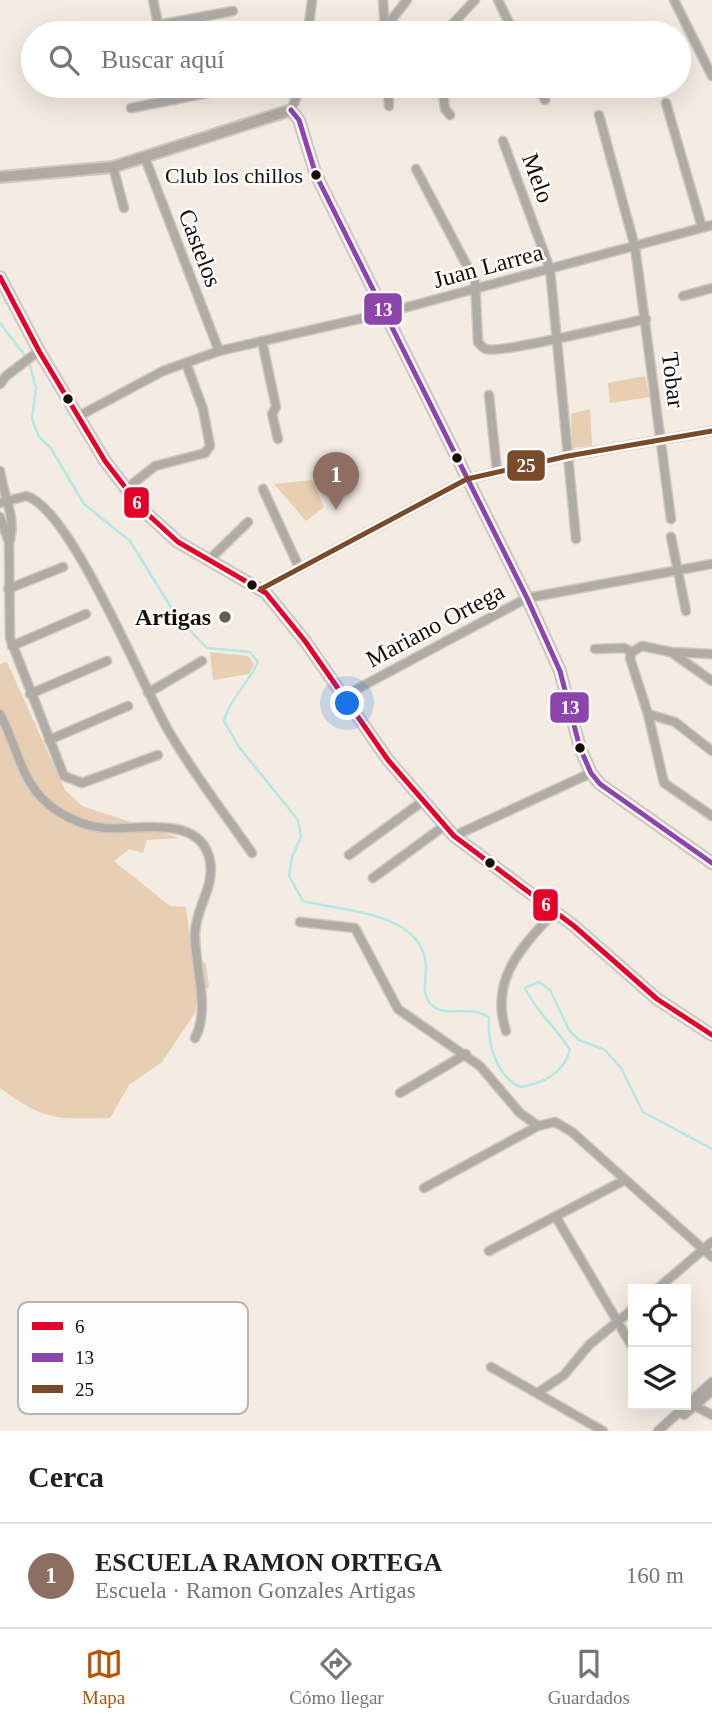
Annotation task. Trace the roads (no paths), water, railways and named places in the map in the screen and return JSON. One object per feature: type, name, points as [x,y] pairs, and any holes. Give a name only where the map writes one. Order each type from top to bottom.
[{"type":"street","points":[[153,0],[157,21]]},
{"type":"street","points":[[309,21],[312,0]]},
{"type":"street","points":[[383,0],[384,21]]},
{"type":"street","points":[[392,21],[407,0]]},
{"type":"street","points":[[455,21],[475,0]]},
{"type":"street","points":[[498,0],[508,21]]},
{"type":"street","points":[[674,0],[684,21]]},
{"type":"street","points":[[192,21],[233,11]]},
{"type":"street","points":[[691,34],[712,76]]},
{"type":"street","points":[[131,108],[184,98]]},
{"type":"street","points":[[0,177],[113,167],[291,110],[296,98]]},
{"type":"street","points":[[389,98],[389,106]]},
{"type":"street","points":[[443,98],[444,109],[450,115]]},
{"type":"street","points":[[666,103],[702,227]]},
{"type":"street","points":[[291,110],[299,120],[316,175],[527,598],[559,671],[580,748],[591,773],[600,784],[712,863]]},
{"type":"street","name":"Tobar","points":[[599,115],[635,247],[671,519]]},
{"type":"street","name":"Melo","points":[[503,141],[550,269],[576,539]]},
{"type":"street","name":"Castelos","points":[[145,158],[219,351]]},
{"type":"street","points":[[113,167],[124,208]]},
{"type":"street","points":[[416,169],[477,288],[478,342],[483,348],[489,350],[646,319]]},
{"type":"street","name":"Juan Larrea","points":[[79,416],[149,377],[219,351],[385,313],[712,225]]},
{"type":"street","points":[[0,277],[39,351],[125,490],[170,535],[208,561],[261,589],[305,641],[388,760],[443,826],[555,911],[642,988],[712,1035]]},
{"type":"street","points":[[683,296],[712,288]]},
{"type":"street","points":[[262,341],[276,407],[272,414],[278,439]]},
{"type":"street","points":[[0,384],[13,370],[39,351]]},
{"type":"street","points":[[125,490],[155,466],[205,453],[210,446],[203,409],[186,363]]},
{"type":"street","points":[[488,395],[497,471]]},
{"type":"street","points":[[261,589],[467,479],[568,456],[712,431]]},
{"type":"street","points":[[0,471],[2,502],[13,520],[9,542],[8,589],[12,646],[64,776],[82,783],[158,755]]},
{"type":"street","points":[[263,489],[297,563]]},
{"type":"street","points":[[2,502],[26,496],[43,505],[91,575],[169,732],[253,853]]},
{"type":"street","points":[[0,517],[9,542]]},
{"type":"street","points":[[208,561],[248,522]]},
{"type":"street","points":[[671,537],[686,611]]},
{"type":"street","name":"Mariano Ortega","points":[[344,696],[527,598],[712,564]]},
{"type":"street","points":[[8,589],[63,567]]},
{"type":"street","points":[[12,646],[86,614]]},
{"type":"street","points":[[632,652],[644,646],[671,652],[712,654]]},
{"type":"street","points":[[595,649],[624,648],[632,652]]},
{"type":"street","points":[[632,652],[630,662],[648,714],[664,783],[712,816]]},
{"type":"street","points":[[671,652],[712,681]]},
{"type":"street","points":[[30,694],[107,661]]},
{"type":"street","points":[[148,693],[202,661]]},
{"type":"street","points":[[49,740],[128,706]]},
{"type":"street","points":[[0,714],[30,786],[60,812],[99,827],[174,828],[196,837],[204,844],[211,873],[195,931],[200,1019],[195,1038]]},
{"type":"street","points":[[648,714],[674,722],[712,751]]},
{"type":"street","points":[[454,836],[591,773]]},
{"type":"street","points":[[349,855],[423,801]]},
{"type":"street","points":[[373,877],[443,826]]},
{"type":"street","points":[[506,1031],[499,1009],[504,985],[518,952],[555,911]]},
{"type":"street","points":[[300,922],[355,928],[398,1009],[466,1054],[520,1113],[538,1126]]},
{"type":"street","points":[[400,1093],[466,1054]]},
{"type":"street","points":[[424,1188],[538,1126],[555,1122],[563,1126],[712,1257]]},
{"type":"street","points":[[489,1251],[625,1180]]},
{"type":"street","points":[[556,1217],[632,1347]]},
{"type":"street","points":[[662,1284],[712,1242]]},
{"type":"street","points":[[539,1392],[564,1375],[589,1345],[628,1312]]},
{"type":"street","points":[[491,1367],[539,1392],[603,1431]]},
{"type":"street","points":[[658,1431],[712,1381]]},
{"type":"street","points":[[666,1431],[712,1391]]},
{"type":"street","points":[[695,1406],[712,1415]]},
{"type":"waterway","points":[[0,323],[26,357]]},
{"type":"waterway","points":[[29,362],[36,388],[32,419],[39,437],[50,447],[84,504],[130,541],[177,617],[207,648],[250,652],[258,662],[230,705],[224,721],[239,747],[298,820],[301,837],[292,857],[289,876],[303,901],[381,918],[414,937],[423,952],[427,999],[433,1006],[445,1011],[473,1011],[489,1017],[490,1037],[499,1067],[520,1087],[551,1076],[563,1065],[570,1050],[525,988],[539,982],[550,990],[569,1030],[579,1040],[605,1050],[621,1068],[643,1112],[712,1149]]},
{"type":"place","name":"Club los chillos","points":[[316,175]]},
{"type":"place","name":"ESCUELA RAMON ORTEGA","points":[[336,510]]},
{"type":"place","name":"Artigas","points":[[225,617]]}]
